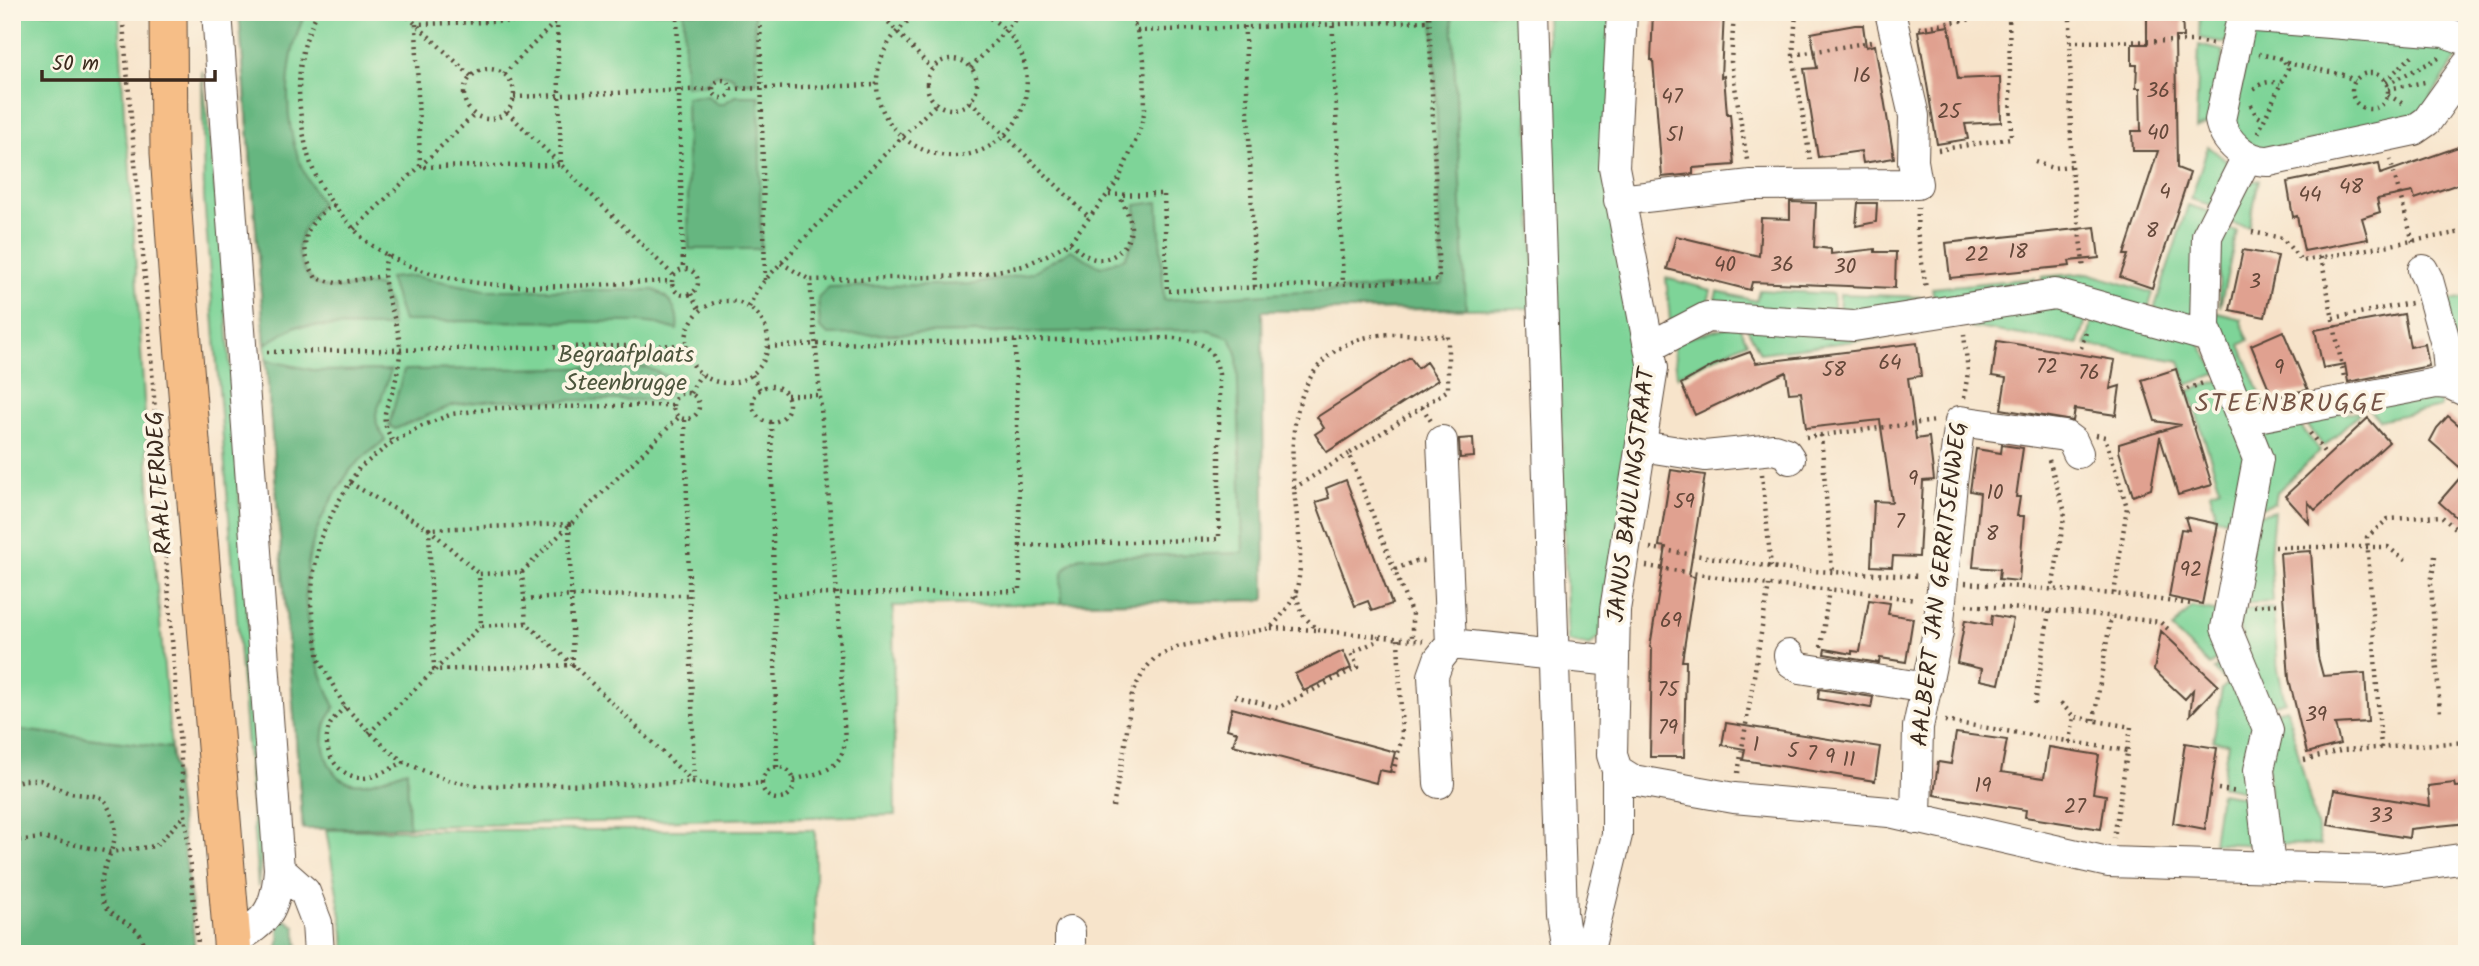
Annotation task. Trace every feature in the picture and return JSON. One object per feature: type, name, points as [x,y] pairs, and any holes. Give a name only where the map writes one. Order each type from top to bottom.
[{"type":"main road","name":"RAALTERWEG","points":[[168,12],[169,153],[221,950]]},
{"type":"street","points":[[217,12],[279,869],[277,892],[264,918],[255,928],[221,950]]},
{"type":"street","points":[[1533,12],[1562,912],[1568,954]]},
{"type":"street","name":"JANUS BAULINGSTRAAT","points":[[1587,954],[1617,835],[1617,771],[1612,755],[1615,610],[1653,368],[1614,167],[1622,12]]},
{"type":"street","points":[[2242,14],[2444,32],[2460,53],[2423,125],[2414,130],[2269,161],[2258,161],[2247,157],[2226,137],[2220,120],[2242,14]]},
{"type":"street","points":[[1619,200],[1751,186],[1917,184],[1913,154],[1914,116],[1893,27]]},
{"type":"street","points":[[2247,157],[2207,236],[2205,327],[2258,459],[2226,628],[2268,730],[2259,769],[2270,867]]},
{"type":"street","points":[[2243,422],[2257,417],[2348,401],[2451,386],[2447,348],[2423,270]]},
{"type":"street","points":[[1649,348],[1707,317],[1854,326],[2055,294],[2209,337]]},
{"type":"street","points":[[1960,421],[2040,433],[2075,447]]},
{"type":"street","name":"AALBERT JAN GERRITSENWEG","points":[[1916,818],[1920,717],[1938,632],[1951,483],[1960,421]]},
{"type":"street","points":[[1439,783],[1433,676],[1439,659],[1451,644],[1442,440]]},
{"type":"street","points":[[1641,446],[1705,456],[1779,454]]},
{"type":"street","points":[[1451,644],[1613,661]]},
{"type":"street","points":[[1789,655],[1795,666],[1927,688]]},
{"type":"street","points":[[1617,771],[1633,780],[1734,798],[1874,810],[2108,862],[2381,870],[2467,858]]},
{"type":"street","points":[[279,869],[305,892],[317,923],[319,954]]},
{"type":"path","name":"RAALTERWEG","points":[[122,12],[146,290],[185,814],[221,950]]},
{"type":"path","points":[[318,12],[301,55],[298,87],[301,123],[308,156],[320,185],[354,229],[371,246],[451,278],[484,284],[517,286],[671,281]]},
{"type":"path","points":[[403,12],[471,76]]},
{"type":"path","points":[[504,74],[565,12]]},
{"type":"path","points":[[677,12],[683,268]]},
{"type":"path","points":[[760,12],[765,280]]},
{"type":"path","points":[[879,12],[932,69]]},
{"type":"path","points":[[926,12],[909,21],[891,40],[880,61],[877,85],[884,114],[902,138],[930,154],[946,157],[978,152],[1005,135],[1023,107],[1027,91],[1023,58],[1016,43],[1006,30],[978,12]]},
{"type":"path","points":[[971,68],[1022,12]]},
{"type":"path","points":[[781,263],[810,280],[971,276],[1023,266],[1070,242],[1109,195],[1129,158],[1145,110],[1144,60],[1129,12]]},
{"type":"path","points":[[1134,24],[1153,12]]},
{"type":"path","points":[[1244,12],[1255,288]]},
{"type":"path","points":[[1332,12],[1343,284]]},
{"type":"path","points":[[1109,195],[1164,194],[1167,291],[1438,280],[1429,12]]},
{"type":"path","points":[[1734,12],[1731,62],[1751,186]]},
{"type":"path","points":[[1796,12],[1793,55],[1814,184]]},
{"type":"path","points":[[2070,12],[2071,166],[2084,270]]},
{"type":"path","points":[[1793,55],[1893,27],[2011,13],[2011,138],[1913,154]]},
{"type":"path","points":[[416,24],[557,20]]},
{"type":"path","points":[[557,20],[561,165]]},
{"type":"path","points":[[1137,31],[1429,21]]},
{"type":"path","points":[[416,24],[421,167]]},
{"type":"path","points":[[2411,108],[2387,89],[2381,76],[2370,73],[2359,76],[2355,81],[2352,93],[2356,102],[2367,109],[2375,108],[2382,104],[2387,89],[2414,71],[2460,53]]},
{"type":"path","points":[[2427,55],[2437,67]]},
{"type":"path","points":[[951,60],[958,60],[971,68],[975,74],[977,88],[970,101],[965,106],[950,109],[936,104],[928,91],[927,83],[932,69],[937,64],[951,60]]},
{"type":"path","points":[[2287,64],[2344,75],[2355,81]]},
{"type":"path","points":[[487,69],[504,74],[510,80],[514,97],[507,113],[491,120],[474,115],[468,108],[464,92],[471,76],[487,69]]},
{"type":"path","points":[[2414,71],[2418,92]]},
{"type":"path","points":[[712,89],[719,80],[729,83],[732,89]]},
{"type":"path","points":[[2387,89],[2430,80]]},
{"type":"path","points":[[2264,120],[2256,115],[2251,107],[2252,93],[2262,83],[2280,85]]},
{"type":"path","points":[[732,89],[877,85]]},
{"type":"path","points":[[514,97],[712,89]]},
{"type":"path","points":[[712,89],[714,95],[725,98],[732,89]]},
{"type":"path","points":[[970,101],[1090,218]]},
{"type":"path","points":[[749,307],[765,280],[936,104]]},
{"type":"path","points":[[2375,108],[2412,241],[2423,270]]},
{"type":"path","points":[[507,113],[673,275]]},
{"type":"path","points":[[354,229],[474,115]]},
{"type":"path","points":[[2035,162],[2052,168],[2071,166]]},
{"type":"path","points":[[421,167],[561,165]]},
{"type":"path","points":[[1917,184],[1917,230],[1930,314]]},
{"type":"path","points":[[1070,242],[1086,256],[1096,259],[1110,258],[1120,251],[1127,242],[1131,227],[1120,196]]},
{"type":"path","points":[[334,205],[320,213],[309,227],[304,243],[306,262],[316,278],[336,283],[383,276]]},
{"type":"path","points":[[2252,232],[2282,238],[2302,261],[2467,231]]},
{"type":"path","points":[[388,255],[383,265],[383,276],[393,309],[400,349],[394,388],[384,413],[385,425],[393,442]]},
{"type":"path","points":[[2321,257],[2330,287],[2348,401]]},
{"type":"path","points":[[683,268],[689,269],[698,278],[699,284],[691,294],[684,296],[677,294],[671,281],[673,275],[683,268]]},
{"type":"path","points":[[794,780],[835,765],[843,755],[845,741],[837,594],[810,280]]},
{"type":"path","points":[[691,294],[700,312]]},
{"type":"path","points":[[2333,318],[2433,299]]},
{"type":"path","points":[[719,302],[740,303],[749,307],[765,324],[768,347],[760,368],[752,375],[732,383],[710,380],[690,361],[686,345],[689,326],[700,312],[719,302]]},
{"type":"path","name":"AALBERT JAN GERRITSENWEG","points":[[1960,421],[1968,372],[1962,309]]},
{"type":"path","points":[[1294,488],[1448,390],[1448,336],[1370,337],[1353,342],[1329,355],[1308,379],[1300,400],[1292,450],[1294,488],[1299,557],[1295,594],[1303,614],[1317,631]]},
{"type":"path","points":[[768,347],[1174,338],[1194,341],[1209,349],[1216,360],[1219,374],[1219,539],[1020,546]]},
{"type":"path","points":[[775,595],[1020,591],[1015,341]]},
{"type":"path","points":[[243,352],[686,345]]},
{"type":"path","points":[[691,393],[701,374]]},
{"type":"path","points":[[752,375],[760,390]]},
{"type":"path","points":[[787,395],[789,402],[785,416],[771,422],[764,421],[754,410],[755,395],[760,390],[774,386],[787,395],[821,395]]},
{"type":"path","points":[[691,393],[696,396],[700,409],[697,415],[685,420],[674,412],[673,405],[679,395],[691,393]]},
{"type":"path","points":[[673,405],[496,408],[452,414],[393,442],[359,468],[320,539],[311,605],[319,660],[345,707],[369,733],[404,762],[451,781],[480,786],[694,783],[738,786],[761,783]]},
{"type":"path","points":[[350,483],[429,529],[479,574],[523,572],[569,523],[678,417]]},
{"type":"path","points":[[685,420],[694,783]]},
{"type":"path","points":[[1771,567],[1779,454],[1799,439],[1943,420],[1960,421]]},
{"type":"path","points":[[771,422],[777,766]]},
{"type":"path","points":[[2040,433],[2065,512],[2052,590]]},
{"type":"path","points":[[2075,447],[2082,433],[2105,436],[2127,507],[2114,594]]},
{"type":"path","points":[[1821,435],[1832,571]]},
{"type":"path","points":[[1349,454],[1412,615],[1412,640]]},
{"type":"path","points":[[2381,748],[2367,537],[2388,519],[2441,516],[2467,539]]},
{"type":"path","points":[[429,529],[569,523]]},
{"type":"path","points":[[569,523],[573,665]]},
{"type":"path","points":[[429,529],[435,670]]},
{"type":"path","points":[[2275,547],[2388,547],[2406,561]]},
{"type":"path","points":[[2435,556],[2431,584],[2440,713]]},
{"type":"path","points":[[1622,563],[1769,585],[1864,592],[1940,604],[2161,622],[2168,629]]},
{"type":"path","points":[[523,572],[526,623],[694,783]]},
{"type":"path","points":[[479,574],[481,626]]},
{"type":"path","points":[[1734,798],[1769,585]]},
{"type":"path","points":[[1817,671],[1829,589]]},
{"type":"path","points":[[1270,628],[1295,594]]},
{"type":"path","points":[[524,600],[571,596],[689,595]]},
{"type":"path","points":[[2035,704],[2049,611]]},
{"type":"path","points":[[2094,720],[2111,617]]},
{"type":"path","points":[[369,733],[481,626],[526,623]]},
{"type":"path","points":[[1112,807],[1124,751],[1132,693],[1145,669],[1154,659],[1177,648],[1270,628],[1451,644]]},
{"type":"path","points":[[1235,696],[1278,708],[1358,667],[1351,653],[1379,637]]},
{"type":"path","points":[[1393,773],[1402,737],[1398,639]]},
{"type":"path","points":[[435,670],[573,665]]},
{"type":"path","points":[[2061,703],[2074,717],[2131,727],[2108,862]]},
{"type":"path","points":[[345,707],[328,730],[329,750],[334,765],[347,775],[363,778],[404,762]]},
{"type":"path","points":[[1920,717],[2127,751]]},
{"type":"path","points":[[2070,741],[2074,717]]},
{"type":"path","points":[[2304,760],[2344,750],[2467,742]]},
{"type":"path","points":[[777,766],[791,773],[794,780],[791,793],[779,800],[766,796],[761,783],[763,775],[777,766]]},
{"type":"path","points":[[12,783],[40,780],[69,793],[104,800],[114,826],[115,837],[101,878],[101,897],[117,917],[141,934],[146,954]]},
{"type":"path","points":[[12,841],[43,838],[109,852],[156,846],[185,814]]},
{"type":"green space","points":[[12,12],[119,12],[152,530],[171,748],[12,729]]},
{"type":"green space","name":"Begraafplaats Steenbrugge","points":[[239,12],[1524,12],[1536,308],[1262,311],[1265,600],[893,606],[895,815],[303,829]]},
{"type":"green space","points":[[239,12],[306,12],[290,66],[288,105],[299,160],[321,203],[302,233],[299,258],[308,276],[321,286],[381,287],[389,306],[392,327],[296,326],[265,344]]},
{"type":"green space","points":[[684,12],[754,12],[757,82],[736,83],[733,77],[722,74],[712,78],[707,84],[685,86]]},
{"type":"green space","points":[[1433,12],[1452,12],[1466,308],[1262,311],[1265,600],[1062,603],[1062,576],[1067,566],[1080,557],[1243,553],[1237,353],[1230,338],[1206,330],[829,335],[820,328],[818,298],[829,287],[974,284],[1031,273],[1071,250],[1100,267],[1125,258],[1137,233],[1136,205],[1158,202],[1164,300],[1443,284]]},
{"type":"green space","points":[[1547,12],[1611,12],[1641,367],[1604,631],[1590,646],[1568,641]]},
{"type":"green space","points":[[2200,12],[2233,12],[2226,43],[2199,38]]},
{"type":"green space","points":[[2255,29],[2449,43],[2459,55],[2419,115],[2263,153],[2232,130],[2251,32]]},
{"type":"green space","points":[[2199,45],[2224,51],[2209,123],[2196,128]]},
{"type":"green space","points":[[202,70],[223,264],[263,836],[258,887],[204,198]]},
{"type":"green space","points":[[708,96],[717,104],[723,104],[735,96],[759,96],[761,249],[689,249],[686,97]]},
{"type":"green space","points":[[2208,146],[2235,168],[2216,207],[2191,199]]},
{"type":"green space","points":[[2259,180],[2249,227],[2221,221],[2238,185]]},
{"type":"green space","points":[[2188,205],[2213,213],[2200,329],[2152,316]]},
{"type":"green space","points":[[2217,227],[2237,231],[2220,307]]},
{"type":"green space","points":[[2088,273],[2153,293],[2146,315],[2043,291],[2042,277]]},
{"type":"green space","points":[[413,276],[486,290],[654,290],[673,306],[678,323],[677,330],[638,322],[403,321],[389,278]]},
{"type":"green space","points":[[1666,278],[1711,290],[1705,313],[1671,331]]},
{"type":"green space","points":[[2035,278],[2036,292],[1936,308],[1932,288]]},
{"type":"green space","points":[[1759,290],[1834,294],[1832,319],[1712,312],[1717,291],[1756,301]]},
{"type":"green space","points":[[1840,294],[1922,297],[1924,310],[1839,320]]},
{"type":"green space","points":[[2467,297],[2467,352],[2455,346],[2443,301]]},
{"type":"green space","points":[[2055,299],[2089,309],[2079,344],[1969,327],[1968,313]]},
{"type":"green space","points":[[2095,310],[2196,338],[2218,373],[2187,385],[2180,361],[2086,345]]},
{"type":"green space","points":[[2210,311],[2242,319],[2249,340],[2240,345],[2268,412],[2243,408]]},
{"type":"green space","points":[[1738,324],[1747,342],[1677,376],[1673,342]]},
{"type":"green space","points":[[1745,324],[1886,325],[1887,337],[1760,353]]},
{"type":"green space","points":[[266,360],[317,371],[391,370],[376,414],[377,425],[385,440],[352,468],[322,518],[312,545],[306,599],[314,653],[335,707],[324,735],[327,759],[335,774],[355,783],[378,780],[407,770],[409,827],[303,829]]},
{"type":"green space","points":[[646,367],[675,380],[667,396],[657,400],[494,400],[453,405],[395,429],[389,425],[404,370]]},
{"type":"green space","points":[[2221,380],[2253,459],[2243,514],[2225,519],[2214,517],[2215,509],[2210,492],[2220,488],[2189,391]]},
{"type":"green space","points":[[2436,387],[2441,407],[2379,420],[2361,401]]},
{"type":"green space","points":[[2361,412],[2324,447],[2298,413]]},
{"type":"green space","points":[[2291,414],[2320,451],[2277,492],[2275,503],[2253,511],[2258,421]]},
{"type":"green space","points":[[2274,511],[2270,555],[2273,602],[2235,604],[2252,517]]},
{"type":"green space","points":[[2192,607],[2224,613],[2228,647],[2210,666],[2172,629]]},
{"type":"green space","points":[[2273,608],[2278,669],[2285,701],[2264,707],[2234,610]]},
{"type":"green space","points":[[2225,658],[2264,730],[2256,785],[2245,791],[2221,786],[2228,743],[2213,741],[2222,689],[2228,683],[2214,670]]},
{"type":"green space","points":[[2287,708],[2321,845],[2272,844],[2266,713]]},
{"type":"green space","points":[[12,729],[171,748],[191,900],[195,954],[12,954]]},
{"type":"green space","points":[[2220,793],[2258,799],[2263,845],[2213,843]]},
{"type":"green space","points":[[326,830],[815,830],[815,954],[345,954],[344,933]]},
{"type":"green space","points":[[279,919],[295,926],[299,954],[275,954],[279,943]]},
{"type":"building","points":[[1653,12],[1724,12],[1721,77],[1724,76],[1727,114],[1730,114],[1734,165],[1693,168],[1693,174],[1662,177],[1651,60]]},
{"type":"building","points":[[2147,12],[2182,12],[2183,37],[2175,37],[2177,168],[2190,173],[2152,288],[2120,277],[2128,255],[2124,255],[2158,151],[2133,151],[2132,131],[2141,131],[2140,88],[2136,88],[2137,65],[2132,65],[2132,44],[2147,44]]},
{"type":"building","points":[[1863,25],[1866,47],[1875,45],[1894,158],[1863,163],[1861,151],[1818,157],[1804,69],[1817,68],[1811,33]]},
{"type":"building","points":[[1949,26],[1958,79],[2000,77],[2001,122],[1965,124],[1968,139],[1937,144],[1918,31]]},
{"type":"building","points":[[2461,146],[2467,164],[2467,181],[2415,199],[2413,192],[2377,199],[2380,212],[2362,218],[2368,239],[2304,251],[2297,216],[2293,217],[2287,182],[2379,163],[2381,174]]},
{"type":"building","points":[[1790,202],[1816,203],[1814,247],[1831,249],[1831,254],[1875,249],[1875,252],[1896,252],[1895,288],[1752,282],[1750,290],[1667,269],[1676,236],[1759,256],[1761,218],[1790,219]]},
{"type":"building","points":[[1858,203],[1877,203],[1876,222],[1856,226]]},
{"type":"building","points":[[2095,227],[2099,258],[2069,261],[2070,266],[1950,278],[1946,243]]},
{"type":"building","points":[[2243,250],[2278,256],[2265,317],[2230,310]]},
{"type":"building","points":[[2404,314],[2410,347],[2425,344],[2429,366],[2348,382],[2345,364],[2323,368],[2315,330]]},
{"type":"building","points":[[2283,331],[2308,390],[2272,396],[2251,345]]},
{"type":"building","points":[[1997,341],[2115,360],[2110,389],[2120,386],[2116,415],[2075,409],[2073,421],[2001,409],[2006,378],[1992,376]]},
{"type":"building","points":[[1917,343],[1921,376],[1908,378],[1916,439],[1929,437],[1934,480],[1923,481],[1919,557],[1893,556],[1892,567],[1871,566],[1874,501],[1892,502],[1880,420],[1806,428],[1801,392],[1789,393],[1786,372],[1695,415],[1681,384],[1714,365],[1750,352],[1756,363]]},
{"type":"building","points":[[1410,357],[1418,368],[1426,362],[1438,380],[1327,452],[1315,434],[1324,428],[1317,417]]},
{"type":"building","points":[[2176,369],[2212,485],[2178,495],[2160,437],[2151,489],[2133,496],[2119,444],[2181,425],[2155,421],[2142,380]]},
{"type":"building","points":[[2448,416],[2467,432],[2467,527],[2439,502],[2465,472],[2430,441]]},
{"type":"building","points":[[2368,418],[2389,442],[2315,510],[2308,502],[2309,523],[2285,496]]},
{"type":"building","points":[[1473,438],[1474,457],[1460,458],[1459,439]]},
{"type":"building","points":[[2002,445],[2023,448],[2016,497],[2020,497],[2017,516],[2024,516],[2019,581],[1999,579],[2000,569],[1973,567],[1980,493],[1970,491],[1976,449],[2001,453]]},
{"type":"building","points":[[1671,470],[1705,475],[1689,576],[1695,577],[1682,661],[1686,661],[1684,757],[1650,757],[1650,647],[1666,547],[1659,546]]},
{"type":"building","points":[[1346,480],[1392,604],[1372,611],[1368,601],[1355,606],[1316,502],[1329,498],[1326,488]]},
{"type":"building","points":[[2185,517],[2218,524],[2202,604],[2169,597],[2181,529],[2189,530]]},
{"type":"building","points":[[2311,551],[2318,657],[2323,676],[2365,673],[2368,722],[2335,724],[2340,744],[2307,753],[2289,679],[2280,553]]},
{"type":"building","points":[[1869,600],[1890,603],[1888,614],[1913,618],[1906,662],[1880,658],[1879,663],[1824,654],[1825,649],[1852,654],[1852,651],[1860,652]]},
{"type":"building","points":[[1992,615],[2013,619],[1999,684],[1980,680],[1982,669],[1957,663],[1965,620],[1991,625]]},
{"type":"building","points":[[2161,631],[2218,685],[2190,715],[2193,690],[2185,699],[2154,670]]},
{"type":"building","points":[[1343,651],[1351,668],[1304,691],[1295,674]]},
{"type":"building","points":[[1819,689],[1873,697],[1871,708],[1818,699]]},
{"type":"building","points":[[1232,708],[1395,752],[1390,772],[1379,770],[1376,783],[1233,745],[1237,732],[1227,729]]},
{"type":"building","points":[[1726,723],[1880,747],[1875,781],[1743,760],[1745,749],[1722,745]]},
{"type":"building","points":[[1956,733],[2007,740],[2001,772],[2044,778],[2049,747],[2099,755],[2093,793],[2106,795],[2101,829],[2025,817],[2026,810],[1934,795],[1938,762],[1951,764]]},
{"type":"building","points":[[2185,743],[2217,748],[2205,829],[2173,823]]},
{"type":"building","points":[[2454,783],[2455,787],[2467,786],[2467,823],[2410,829],[2409,838],[2328,825],[2334,790],[2430,806],[2428,786]]},
{"type":"district","name":"STEENBRUGGE","points":[[2291,404]]}]
